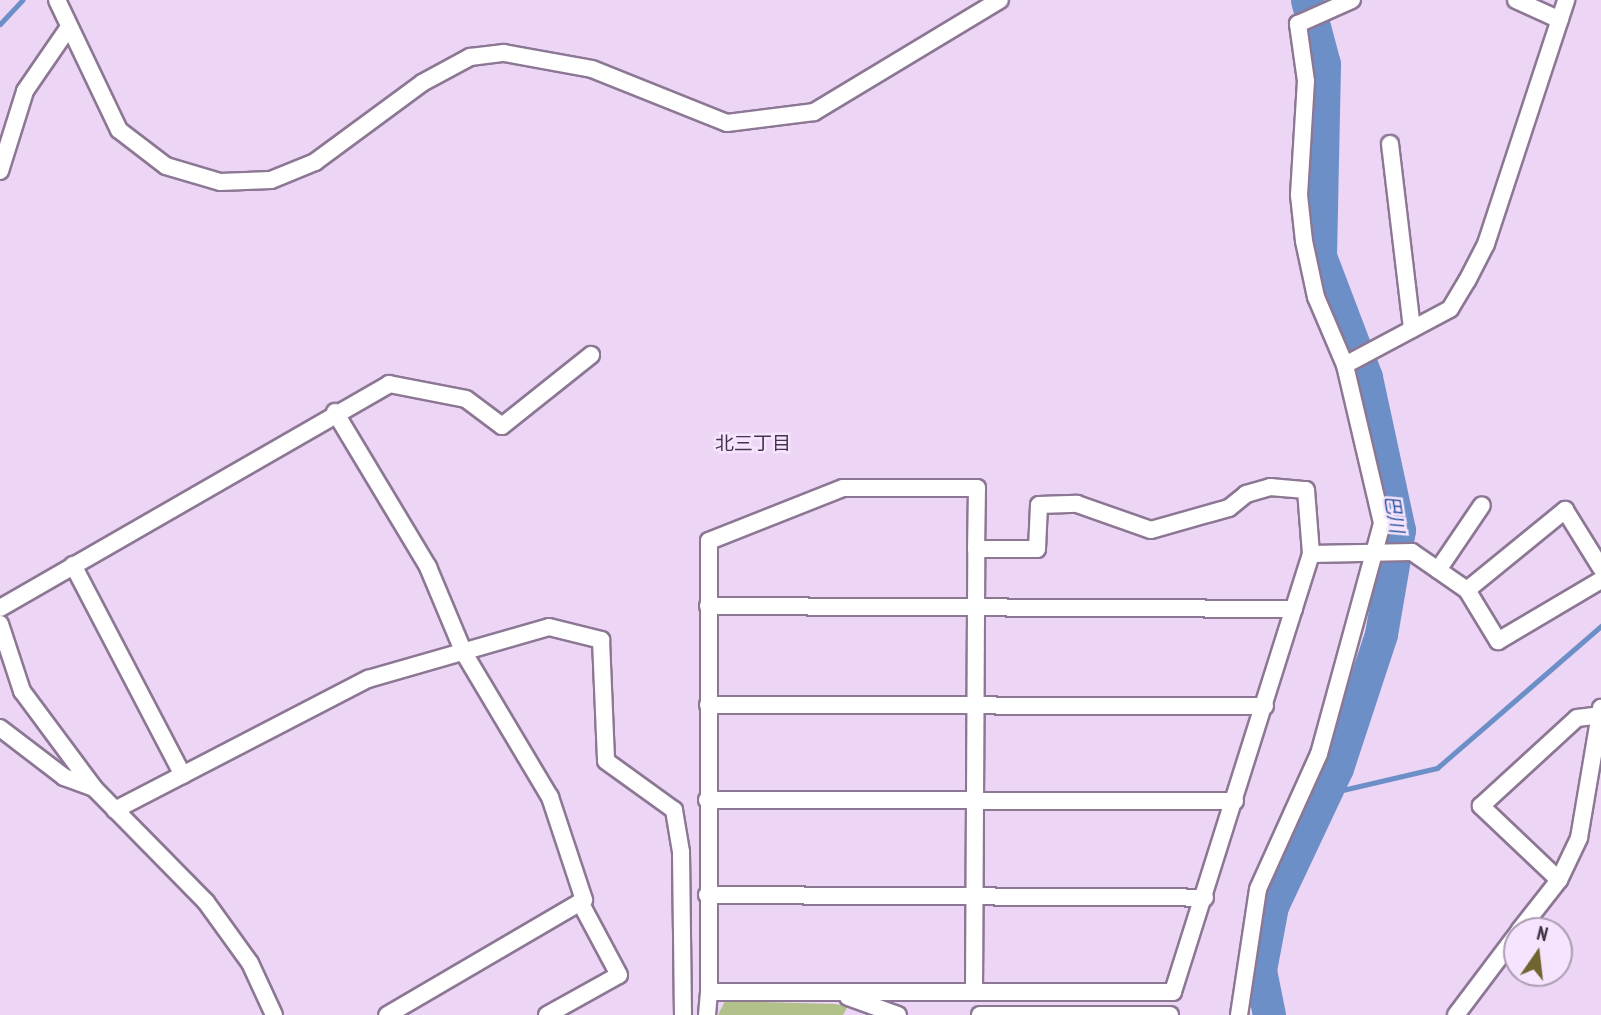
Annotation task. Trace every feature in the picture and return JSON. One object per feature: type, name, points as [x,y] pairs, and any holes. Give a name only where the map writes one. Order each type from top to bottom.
[{"type":"street","points":[[57,0],[67,30],[119,130],[166,166],[220,182],[271,180],[315,162],[422,83],[470,57],[504,53],[592,69],[727,123],[814,112],[1000,0]]},
{"type":"street","points":[[1239,1015],[1258,889],[1319,754],[1380,551],[1382,523],[1348,363],[1316,298],[1304,241],[1299,195],[1306,81],[1298,24],[1325,17],[1352,0]]},
{"type":"street","points":[[1516,0],[1560,20]]},
{"type":"street","points":[[1348,363],[1450,309],[1486,244],[1566,0]]},
{"type":"street","points":[[0,171],[25,91],[67,30]]},
{"type":"street","points":[[1390,144],[1412,329]]},
{"type":"street","points":[[0,607],[335,412],[389,384],[409,384],[466,399],[502,426],[591,355]]},
{"type":"street","points":[[335,412],[428,567],[464,653],[550,797],[580,902],[619,975],[547,1015]]},
{"type":"street","points":[[709,992],[1173,992],[1205,898],[1311,554],[1306,489],[1270,487],[1246,494],[1229,508],[1151,530],[1077,504],[1038,505],[1037,548],[976,550]]},
{"type":"street","points":[[707,1015],[709,541],[843,488],[976,488],[974,992]]},
{"type":"street","points":[[1438,569],[1482,505]]},
{"type":"street","points":[[1467,590],[1564,510],[1601,568]]},
{"type":"street","points":[[1311,554],[1412,552],[1467,590],[1498,641],[1601,580]]},
{"type":"street","points":[[73,565],[183,775]]},
{"type":"street","points":[[708,606],[1294,609]]},
{"type":"street","points":[[0,624],[22,691],[94,788],[205,902],[250,963],[274,1015]]},
{"type":"street","points":[[115,810],[368,679],[550,628],[601,640],[606,761],[674,810],[681,852],[683,1015]]},
{"type":"street","points":[[708,705],[1265,706]]},
{"type":"street","points":[[1530,917],[1559,880],[1579,838],[1599,732],[1600,711],[1577,718],[1480,806],[1559,880]]},
{"type":"street","points":[[0,728],[64,777],[94,788]]},
{"type":"street","points":[[707,800],[1235,802]]},
{"type":"street","points":[[707,895],[1205,898]]},
{"type":"street","points":[[387,1015],[580,902]]},
{"type":"street","points":[[1456,1015],[1503,952]]},
{"type":"street","points":[[839,993],[898,1015]]},
{"type":"street","points":[[980,1015],[1170,1015]]},
{"type":"green space","points":[[725,1001],[848,1006],[843,1015],[718,1015]]},
{"type":"waterway","points":[[0,24],[22,0]]},
{"type":"waterway","name":"巴川","points":[[1269,1015],[1260,970],[1272,906],[1337,768],[1381,634],[1399,530],[1366,377],[1320,256],[1324,64],[1307,0]]},
{"type":"waterway","points":[[1321,795],[1437,768],[1601,626]]},
{"type":"district","name":"北三丁目","points":[[753,444]]}]
